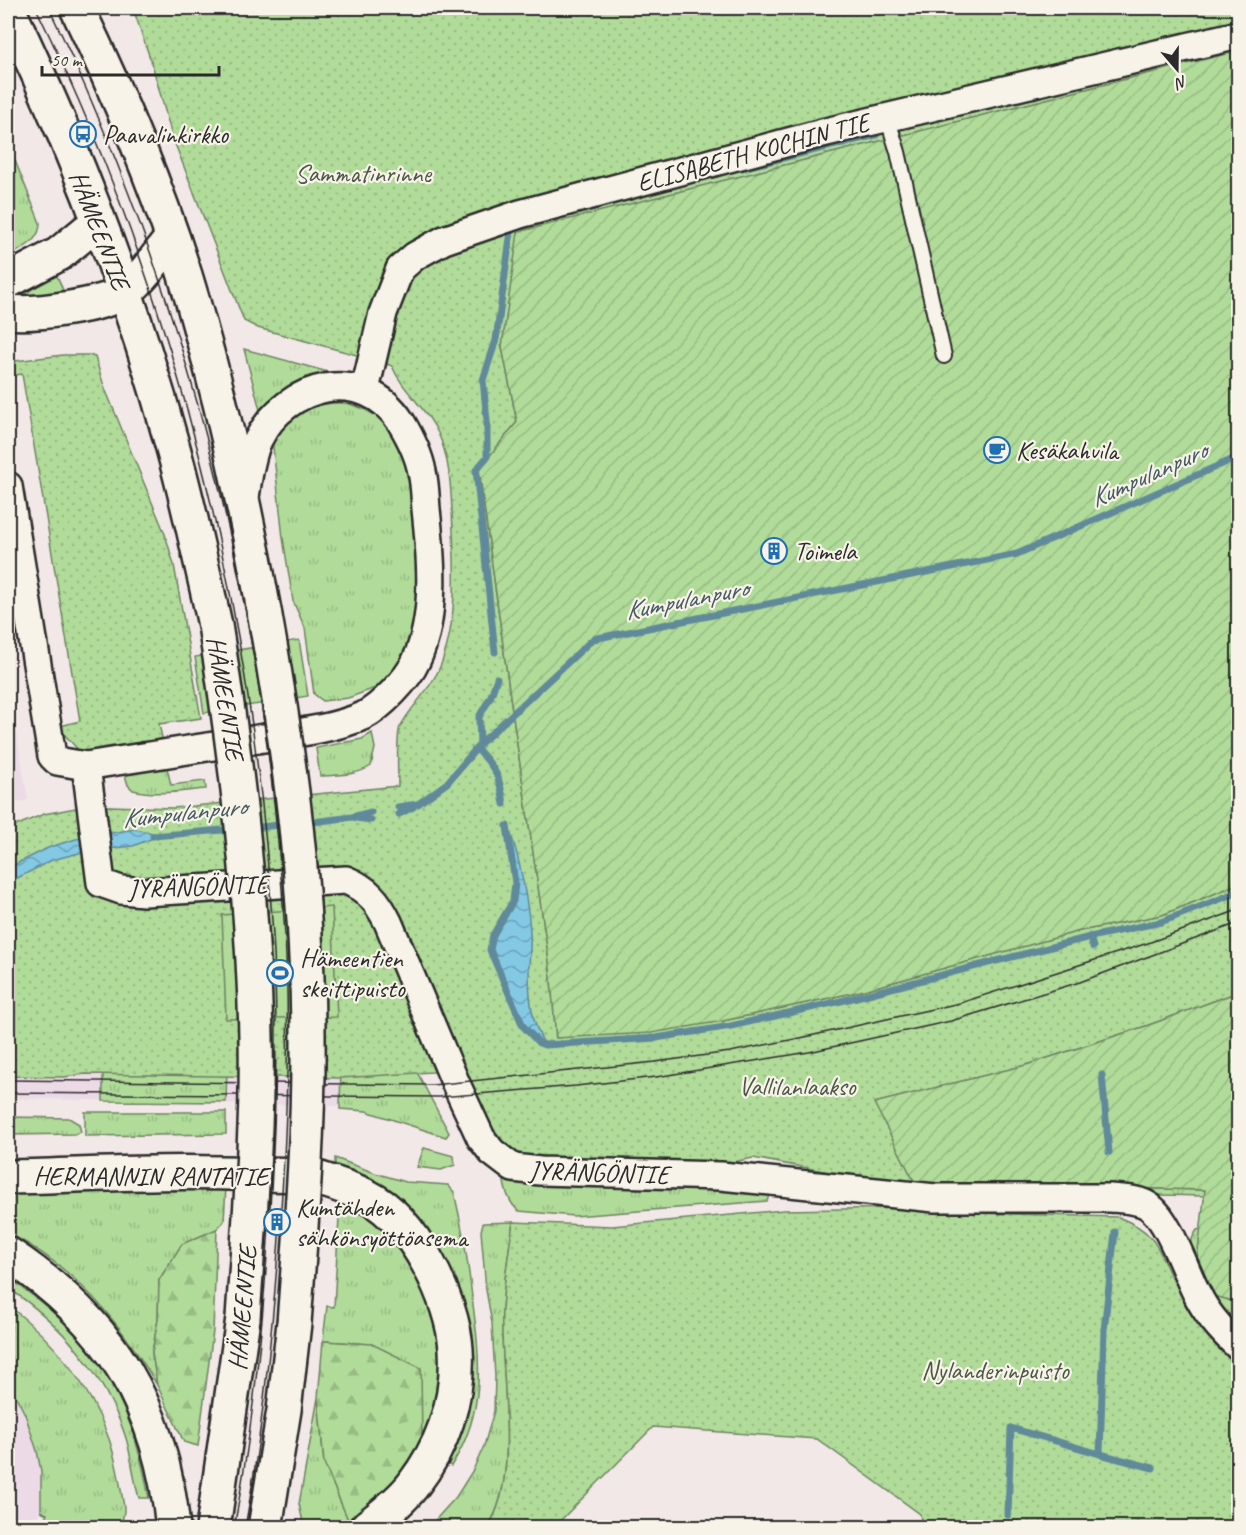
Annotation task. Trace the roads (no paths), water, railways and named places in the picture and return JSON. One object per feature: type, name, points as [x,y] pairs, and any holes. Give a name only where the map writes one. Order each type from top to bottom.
[{"type":"main road","name":"HÄMEENTIE","points":[[77,8],[131,132],[172,238],[193,301],[244,501],[280,699],[292,788],[306,948],[307,1137],[294,1323],[284,1410],[265,1527]]},
{"type":"main road","name":"HÄMEENTIE","points":[[8,9],[51,105],[98,222],[124,292],[173,445],[192,517],[215,625],[232,730],[248,867],[256,1039],[254,1135],[243,1318],[213,1527]]},
{"type":"main road","points":[[8,281],[58,254],[98,222]]},
{"type":"main road","points":[[8,312],[80,307],[124,292],[135,283],[172,238]]},
{"type":"main road","name":"HERMANNIN RANTATIE","points":[[8,1177],[203,1172],[315,1177],[370,1197],[392,1216],[422,1252],[439,1283],[456,1340],[456,1392],[434,1452],[412,1486],[366,1527]]},
{"type":"main road","points":[[8,1254],[52,1287],[90,1324],[108,1345],[136,1389],[156,1440],[171,1502],[173,1527]]},
{"type":"street","name":"ELISABETH KOCHIN TIE","points":[[365,390],[383,313],[400,269],[415,256],[444,240],[520,214],[887,117],[1239,35]]},
{"type":"street","points":[[8,486],[52,756],[57,761],[86,766],[311,731],[364,715],[401,684],[416,661],[426,628],[431,583],[422,472],[417,455],[400,421],[387,407],[365,390],[349,387],[311,391],[296,398],[280,410],[259,439],[252,457],[244,501]]},
{"type":"street","name":"JYRÄNGÖNTIE","points":[[86,766],[101,883],[121,890],[144,892],[346,880],[363,888],[375,899],[388,922],[481,1138],[492,1152],[513,1168],[721,1176],[935,1198],[1132,1200],[1150,1206],[1160,1220],[1198,1297],[1213,1320],[1238,1344]]},
{"type":"lane","points":[[887,117],[898,152],[944,356]]},
{"type":"water","points":[[507,826],[519,862],[528,909],[530,999],[537,1028],[545,1045],[539,1043],[523,1026],[490,950],[493,935],[513,900],[515,883]]},
{"type":"water","points":[[135,829],[161,835],[133,846],[83,852],[52,860],[8,883],[8,868],[50,847],[76,839]]},
{"type":"waterway","points":[[742,168],[876,135]]},
{"type":"waterway","points":[[495,652],[476,470],[487,457],[487,421],[483,380],[496,340],[511,231],[519,228]]},
{"type":"waterway","name":"Kumpulanpuro","points":[[398,807],[418,804],[447,783],[480,744],[593,639],[1017,554],[1238,457]]},
{"type":"waterway","points":[[480,744],[479,717],[491,696],[497,678]]},
{"type":"waterway","points":[[477,749],[496,774],[504,804]]},
{"type":"waterway","points":[[399,814],[413,807]]},
{"type":"waterway","name":"Kumpulanpuro","points":[[305,823],[352,817],[371,812]]},
{"type":"waterway","points":[[356,818],[371,820]]},
{"type":"waterway","name":"Kumpulanpuro","points":[[251,828],[288,824]]},
{"type":"waterway","points":[[507,826],[515,883],[513,901],[493,935],[490,950],[523,1026],[539,1043],[545,1045],[656,1038],[731,1026],[841,1001],[1090,937],[1161,922],[1238,892]]},
{"type":"waterway","name":"Kumpulanpuro","points":[[153,836],[234,829]]},
{"type":"waterway","points":[[1090,937],[1093,947]]},
{"type":"waterway","points":[[1102,1075],[1109,1152]]},
{"type":"waterway","points":[[1008,1515],[1011,1428],[1100,1454],[1104,1330],[1115,1232]]},
{"type":"waterway","points":[[1100,1454],[1153,1468]]},
{"type":"tram line","points":[[36,8],[86,117],[130,229],[168,343],[200,460],[227,577],[248,696],[263,815],[273,935],[276,1080],[267,1262],[260,1338],[247,1452],[234,1528]]},
{"type":"tram line","points":[[49,8],[98,117],[142,229],[180,344],[212,460],[239,577],[260,696],[275,815],[285,935],[287,1072],[283,1175],[272,1329],[258,1448],[245,1528]]},
{"type":"tram line","points":[[8,1080],[432,1085],[730,1052],[960,1003],[1148,943],[1238,910]]},
{"type":"tram line","points":[[8,1093],[439,1097],[656,1077],[809,1052],[951,1021],[1080,982],[1238,923]]},
{"type":"place","name":"Paavalinkirkko","points":[[83,134]]},
{"type":"place","name":"Kesäkahvila","points":[[997,450]]},
{"type":"place","name":"Toimela","points":[[774,551]]},
{"type":"place","name":"Hämeentien skeittipuisto","points":[[280,973]]},
{"type":"place","name":"Kumtähden sähkönsyöttöasema","points":[[277,1222]]},
{"type":"park label","name":"Sammatinrinne","points":[[363,173]]},
{"type":"park label","name":"Vallilanlaakso","points":[[797,1086]]},
{"type":"park label","name":"Nylanderinpuisto","points":[[995,1370]]}]
